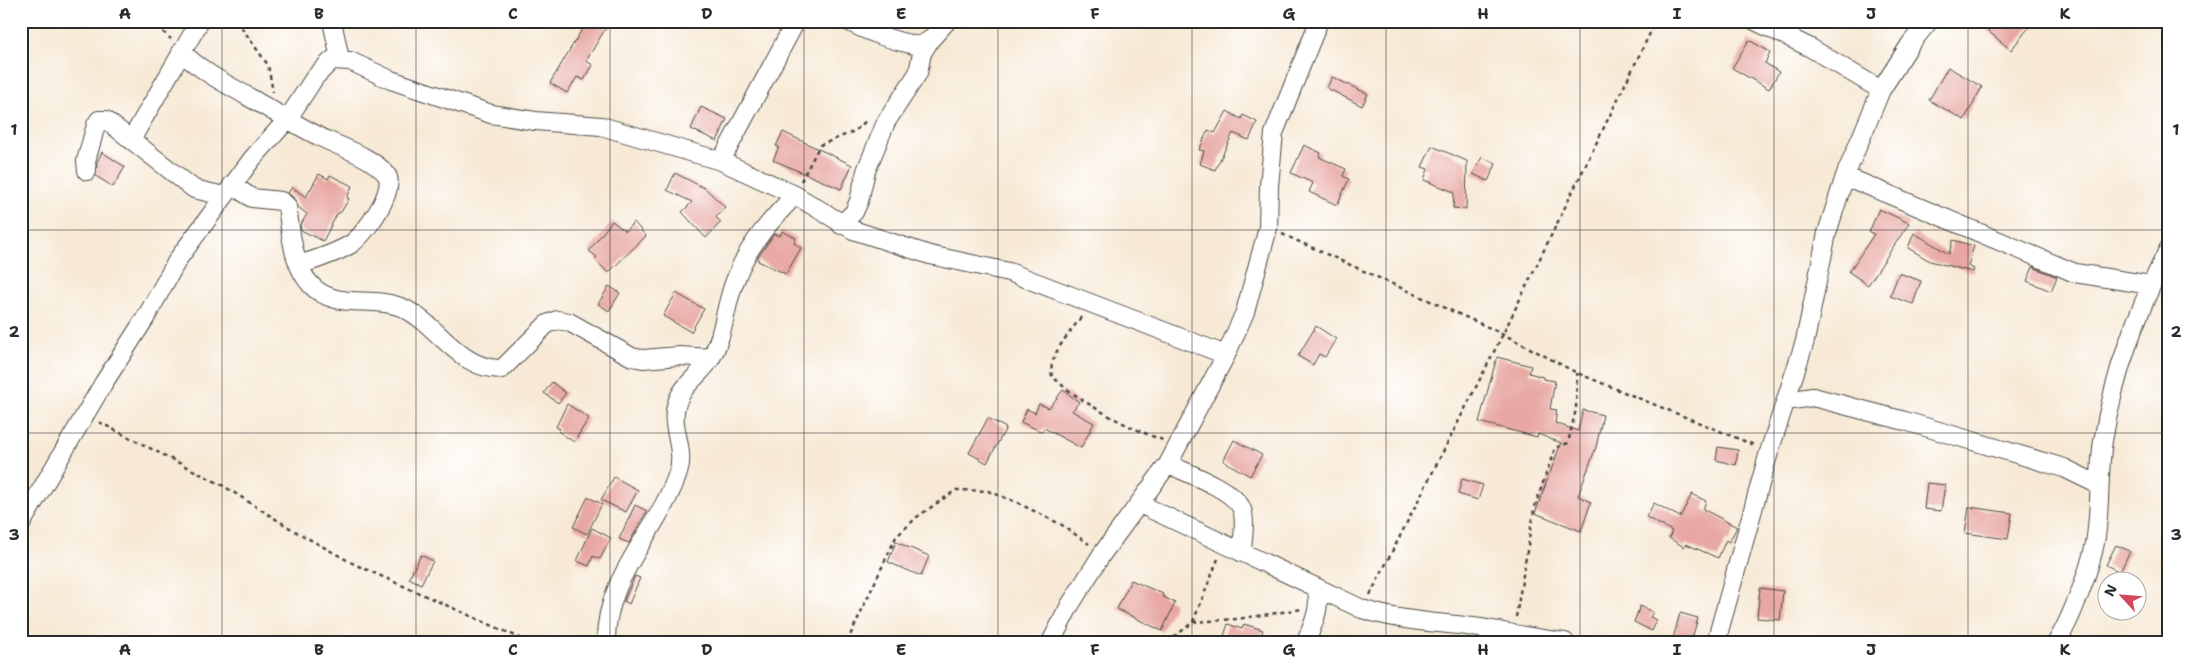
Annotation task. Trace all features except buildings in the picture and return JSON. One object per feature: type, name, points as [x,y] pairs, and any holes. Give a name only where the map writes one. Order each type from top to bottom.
[{"type":"street","points":[[131,140],[200,21]]},
{"type":"street","points":[[332,21],[340,59]]},
{"type":"street","points":[[721,161],[796,21]]},
{"type":"street","points":[[846,21],[883,38],[903,43],[919,46],[930,40]]},
{"type":"street","points":[[841,225],[854,212],[859,201],[866,171],[886,122],[918,73],[922,53],[930,40],[947,21]]},
{"type":"street","points":[[1051,642],[1070,605],[1102,554],[1168,464],[1226,355],[1245,312],[1268,228],[1268,186],[1274,133],[1319,21]]},
{"type":"street","points":[[1755,21],[1808,47],[1881,90]]},
{"type":"street","points":[[1716,642],[1769,452],[1796,374],[1805,341],[1827,233],[1845,176],[1881,90],[1911,43],[1929,21]]},
{"type":"street","points":[[181,52],[201,71],[282,117],[372,162],[386,174],[390,181],[388,191],[377,212],[354,242],[334,254],[299,265]]},
{"type":"street","points":[[21,524],[146,318],[178,259],[282,117],[315,77],[332,60],[340,59],[370,69],[408,86],[491,114],[535,121],[601,126],[721,161],[795,195],[841,225],[895,245],[1009,272],[1226,355]]},
{"type":"street","points":[[87,171],[86,161],[96,125],[99,120],[106,120],[194,189],[228,190],[252,198],[281,201],[287,206],[291,239],[299,265],[311,285],[328,298],[354,302],[384,302],[402,308],[421,320],[468,360],[488,369],[502,369],[547,324],[556,320],[568,322],[632,357],[643,359],[679,356],[711,358]]},
{"type":"street","points":[[1845,176],[2075,272],[2151,285]]},
{"type":"street","points":[[606,642],[607,615],[617,587],[668,496],[678,473],[680,450],[675,419],[678,398],[687,382],[711,358],[735,278],[751,247],[774,216],[795,195]]},
{"type":"street","points":[[2057,642],[2088,570],[2095,542],[2103,442],[2115,382],[2131,331],[2169,248]]},
{"type":"street","points":[[1796,374],[1813,397]]},
{"type":"street","points":[[1786,401],[1813,397],[2064,468],[2099,485]]},
{"type":"street","points":[[1168,464],[1207,482],[1231,497],[1241,507],[1243,520],[1242,553]]},
{"type":"street","points":[[1140,504],[1362,609],[1384,616],[1419,622],[1514,633],[1564,642]]},
{"type":"street","points":[[1306,642],[1318,607],[1319,598],[1316,588]]},
{"type":"path","points":[[151,21],[170,37],[181,52]]},
{"type":"path","points":[[237,21],[268,65],[282,117]]},
{"type":"path","points":[[1362,609],[1503,334],[1656,21]]},
{"type":"path","points":[[795,195],[816,149],[855,131],[865,124],[870,117]]},
{"type":"path","points":[[1268,228],[1503,334],[1577,373],[1769,452]]},
{"type":"path","points":[[1091,304],[1060,348],[1050,369],[1052,376],[1082,400],[1151,436],[1178,445]]},
{"type":"path","points":[[1514,633],[1534,509],[1556,448],[1568,443],[1576,409],[1577,373]]},
{"type":"path","points":[[86,415],[222,485],[293,530],[354,564],[529,642]]},
{"type":"path","points":[[847,642],[896,537],[917,518],[956,490],[988,491],[1016,502],[1062,524],[1102,554]]},
{"type":"path","points":[[1168,642],[1193,622],[1224,544]]},
{"type":"path","points":[[1193,622],[1237,619],[1318,607]]}]
